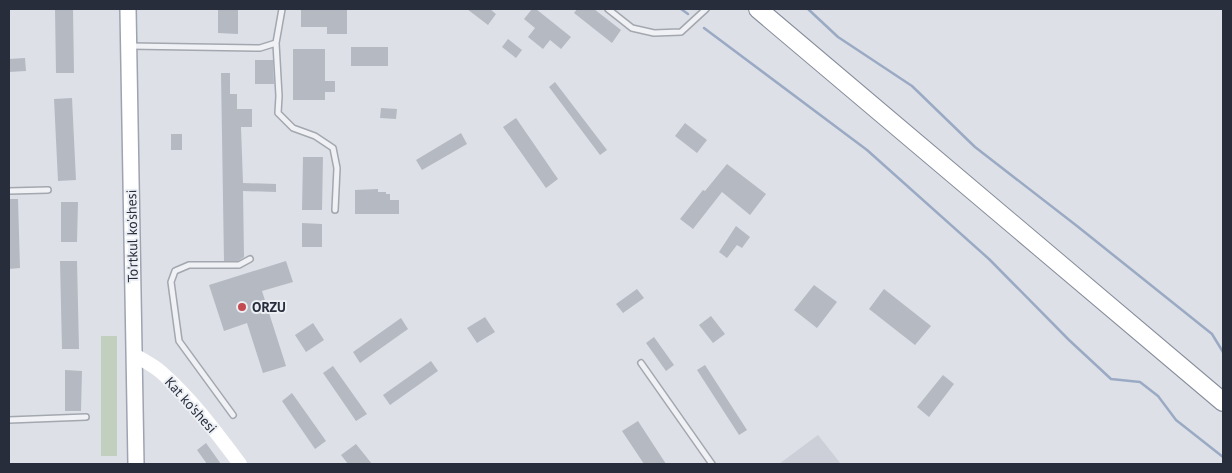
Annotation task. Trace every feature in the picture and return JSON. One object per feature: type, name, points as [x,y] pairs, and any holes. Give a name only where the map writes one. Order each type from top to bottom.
[{"type":"highway","points":[[758,9],[1223,402]]},
{"type":"main road","name":"To'rtkul ko'shesi","points":[[128,9],[136,464]]},
{"type":"street","name":"Kat ko'shesi","points":[[134,355],[160,370],[213,429],[240,464]]},
{"type":"lane","points":[[282,9],[276,43],[278,112],[293,128],[316,136],[333,148],[337,168],[334,210]]},
{"type":"lane","points":[[608,9],[632,28],[654,33],[681,32],[706,9]]},
{"type":"lane","points":[[130,46],[260,48],[276,43]]},
{"type":"lane","points":[[9,191],[48,190]]},
{"type":"lane","points":[[233,415],[179,341],[171,282],[175,271],[189,265],[239,265],[250,259]]},
{"type":"lane","points":[[641,363],[712,464]]},
{"type":"lane","points":[[9,420],[86,417]]},
{"type":"shaded area","points":[[818,435],[841,464],[779,464]]},
{"type":"green space","points":[[101,336],[117,336],[117,456],[101,456]]},
{"type":"building","points":[[55,9],[73,9],[74,73],[56,73]]},
{"type":"building","points":[[301,9],[347,10],[347,34],[327,34],[327,27],[301,27]]},
{"type":"building","points":[[467,9],[490,9],[496,14],[488,25]]},
{"type":"building","points":[[532,9],[536,9],[571,37],[561,49],[550,40],[543,49],[528,37],[535,28],[524,19]]},
{"type":"building","points":[[577,9],[594,9],[621,30],[612,43],[574,13]]},
{"type":"building","points":[[218,10],[238,10],[238,34],[218,33]]},
{"type":"building","points":[[508,39],[522,50],[516,58],[502,47]]},
{"type":"building","points":[[351,47],[388,47],[388,66],[351,66]]},
{"type":"building","points":[[293,49],[325,49],[325,81],[335,81],[335,92],[325,92],[325,100],[293,100]]},
{"type":"building","points":[[25,58],[26,71],[9,72],[9,59]]},
{"type":"building","points":[[255,60],[273,60],[274,84],[255,84]]},
{"type":"building","points":[[221,73],[230,73],[230,94],[237,94],[237,109],[252,109],[252,127],[241,127],[243,183],[276,184],[276,192],[243,191],[244,257],[238,261],[224,261]]},
{"type":"building","points":[[555,82],[607,150],[600,155],[549,87]]},
{"type":"building","points":[[72,98],[76,180],[58,181],[54,99]]},
{"type":"building","points":[[381,108],[397,109],[396,119],[380,118]]},
{"type":"building","points":[[516,118],[558,179],[546,188],[503,127]]},
{"type":"building","points":[[685,123],[707,140],[697,153],[675,136]]},
{"type":"building","points":[[461,133],[467,144],[422,170],[416,160]]},
{"type":"building","points":[[171,134],[182,134],[182,150],[171,150]]},
{"type":"building","points":[[303,157],[323,157],[322,210],[302,210]]},
{"type":"building","points":[[727,164],[766,194],[750,215],[722,192],[693,229],[680,219]]},
{"type":"building","points":[[378,189],[378,192],[390,194],[390,200],[399,200],[399,214],[355,214],[355,190]]},
{"type":"building","points":[[9,199],[18,199],[20,268],[9,269]]},
{"type":"building","points":[[61,202],[78,202],[77,242],[61,242]]},
{"type":"building","points":[[302,223],[322,224],[322,247],[302,247]]},
{"type":"building","points":[[736,226],[750,237],[742,248],[737,245],[727,258],[719,252]]},
{"type":"building","points":[[60,261],[77,261],[79,349],[62,349]]},
{"type":"building","name":"ORZU","points":[[286,261],[293,282],[262,291],[286,366],[263,373],[247,323],[224,331],[209,285]]},
{"type":"building","points":[[814,285],[837,302],[817,328],[794,310]]},
{"type":"building","points":[[637,289],[644,298],[623,313],[616,304]]},
{"type":"building","points":[[884,289],[931,326],[915,345],[869,309]]},
{"type":"building","points":[[711,316],[725,334],[713,343],[699,325]]},
{"type":"building","points":[[485,317],[495,332],[477,343],[467,328]]},
{"type":"building","points":[[401,318],[408,329],[360,363],[353,352]]},
{"type":"building","points":[[313,323],[324,340],[306,352],[295,335]]},
{"type":"building","points":[[654,337],[674,365],[666,371],[646,343]]},
{"type":"building","points":[[431,361],[438,371],[390,405],[383,395]]},
{"type":"building","points":[[705,365],[747,430],[739,435],[697,370]]},
{"type":"building","points":[[333,366],[367,414],[356,421],[323,373]]},
{"type":"building","points":[[65,370],[82,371],[81,411],[65,411]]},
{"type":"building","points":[[943,375],[954,384],[929,417],[917,407]]},
{"type":"building","points":[[292,393],[326,441],[315,449],[282,401]]},
{"type":"building","points":[[638,421],[666,464],[644,464],[622,431]]},
{"type":"building","points":[[206,443],[221,464],[207,464],[197,450]]},
{"type":"building","points":[[356,444],[372,464],[348,464],[341,455]]},
{"type":"waterway","points":[[681,9],[688,14]]},
{"type":"waterway","points":[[808,9],[838,37],[912,86],[975,147],[1212,334],[1223,352]]},
{"type":"waterway","points":[[704,28],[867,150],[989,259],[1069,340],[1111,379],[1140,382],[1158,396],[1176,420],[1223,457]]},
{"type":"place","name":"ORZU","points":[[242,307]]}]
